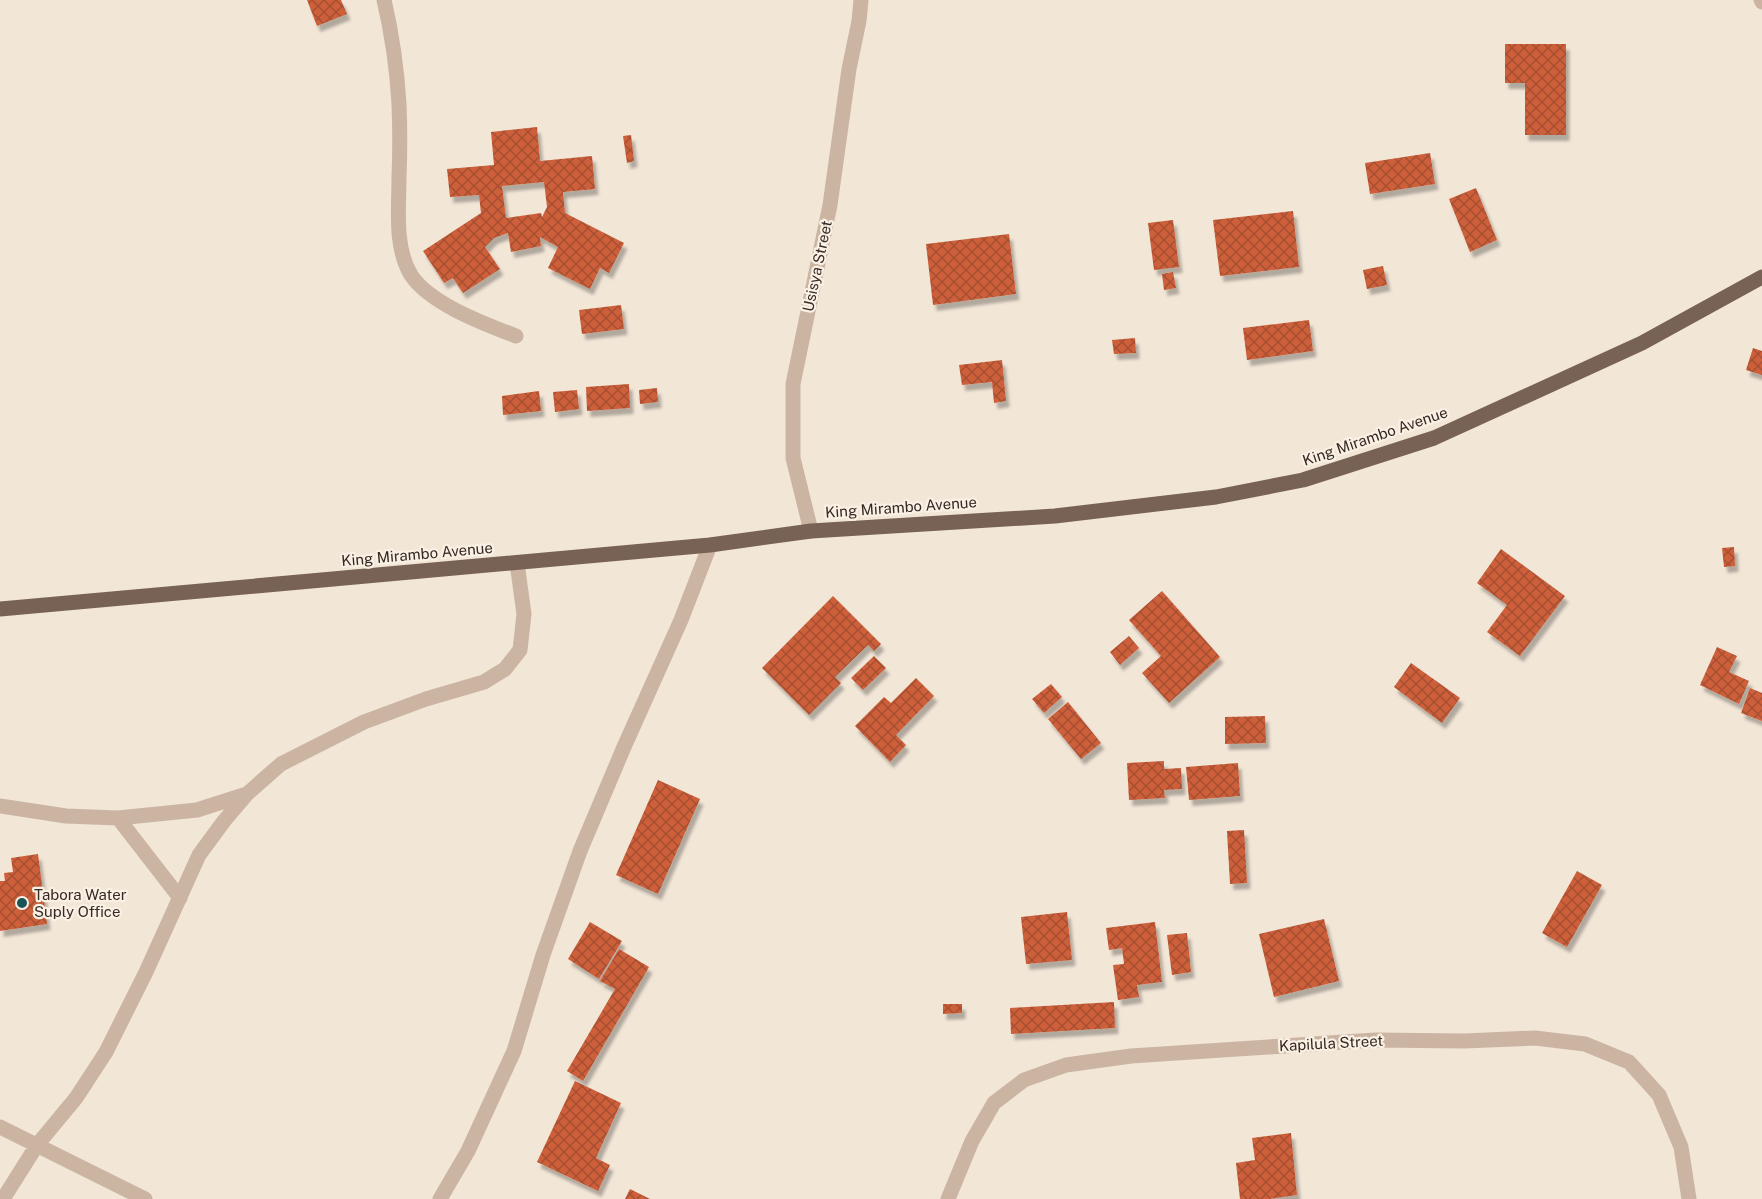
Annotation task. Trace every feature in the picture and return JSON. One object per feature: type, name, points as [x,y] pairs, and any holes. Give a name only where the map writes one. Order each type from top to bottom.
[{"type":"main road","name":"King Mirambo Avenue","points":[[0,609],[710,545],[811,531],[1055,516],[1216,497],[1303,480],[1434,438],[1642,343],[1762,278]]},
{"type":"street","points":[[384,0],[391,33],[399,101],[398,223],[403,254],[411,276],[432,295],[469,317],[516,336]]},
{"type":"street","name":"Usisya Street","points":[[811,531],[793,458],[793,384],[830,205],[861,0]]},
{"type":"street","points":[[440,1199],[468,1151],[514,1051],[543,955],[580,850],[681,620],[710,545]]},
{"type":"street","points":[[3,1199],[38,1145],[76,1098],[106,1052],[146,972],[199,855],[246,794],[281,764],[364,722],[426,699],[484,682],[505,669],[520,650],[524,614],[518,563]]},
{"type":"street","points":[[0,806],[66,816],[118,818],[197,810],[246,794]]},
{"type":"street","points":[[118,818],[180,898]]},
{"type":"street","name":"Kapilula Street","points":[[948,1199],[972,1141],[994,1103],[1024,1080],[1066,1065],[1131,1056],[1352,1041],[1464,1041],[1535,1038],[1585,1044],[1629,1062],[1659,1095],[1681,1147],[1689,1199]]},
{"type":"street","points":[[0,1127],[145,1199]]},
{"type":"building","points":[[307,0],[341,0],[347,14],[317,26]]},
{"type":"building","points":[[1505,44],[1566,44],[1566,135],[1525,135],[1525,83],[1505,83]]},
{"type":"building","points":[[537,127],[540,161],[592,156],[595,189],[563,192],[565,213],[624,243],[609,273],[600,268],[590,289],[548,268],[558,247],[540,237],[541,246],[511,252],[508,233],[494,238],[485,247],[500,269],[463,293],[453,278],[444,283],[423,251],[481,213],[479,195],[450,197],[447,169],[494,165],[491,132]],"holes":[[[544,182],[547,207],[542,217],[541,213],[506,218],[502,186]]]},
{"type":"building","points":[[631,135],[634,161],[627,163],[623,136]]},
{"type":"building","points":[[1430,153],[1435,184],[1370,194],[1365,163]]},
{"type":"building","points":[[1476,188],[1497,240],[1470,252],[1449,199]]},
{"type":"building","points":[[1293,211],[1299,267],[1220,276],[1213,220]]},
{"type":"building","points":[[1173,220],[1179,267],[1154,270],[1148,223]]},
{"type":"building","points":[[1009,234],[1016,294],[933,305],[926,244]]},
{"type":"building","points":[[1383,266],[1387,285],[1367,289],[1363,270]]},
{"type":"building","points":[[1173,272],[1176,288],[1164,290],[1162,274]]},
{"type":"building","points":[[621,305],[624,329],[582,334],[579,310]]},
{"type":"building","points":[[1309,320],[1313,351],[1247,360],[1243,328]]},
{"type":"building","points":[[1135,338],[1136,353],[1114,354],[1112,340]]},
{"type":"building","points":[[1753,348],[1762,351],[1762,375],[1746,370]]},
{"type":"building","points":[[1002,360],[1006,401],[994,403],[992,382],[962,385],[959,365]]},
{"type":"building","points":[[629,384],[630,408],[587,411],[586,387]]},
{"type":"building","points":[[657,388],[658,402],[640,404],[639,390]]},
{"type":"building","points":[[577,390],[579,409],[555,412],[553,392]]},
{"type":"building","points":[[539,391],[541,411],[503,415],[502,396]]},
{"type":"building","points":[[1734,547],[1735,566],[1724,567],[1722,548]]},
{"type":"building","points":[[1501,549],[1565,596],[1520,656],[1487,632],[1507,605],[1477,583]]},
{"type":"building","points":[[1162,591],[1220,657],[1169,703],[1142,673],[1161,656],[1129,620]]},
{"type":"building","points":[[833,596],[881,644],[874,651],[868,645],[835,677],[841,683],[809,715],[762,668]]},
{"type":"building","points":[[1129,636],[1139,648],[1120,665],[1110,652]]},
{"type":"building","points":[[1717,647],[1737,656],[1729,672],[1749,681],[1739,704],[1700,685]]},
{"type":"building","points":[[874,656],[886,668],[863,690],[851,678]]},
{"type":"building","points":[[1411,663],[1460,698],[1442,723],[1394,687]]},
{"type":"building","points":[[916,678],[934,696],[896,735],[906,745],[890,762],[855,726],[884,697],[891,703]]},
{"type":"building","points":[[1051,684],[1062,697],[1044,713],[1032,699]]},
{"type":"building","points":[[1750,688],[1762,693],[1762,721],[1741,713]]},
{"type":"building","points":[[1068,702],[1101,743],[1081,759],[1048,719]]},
{"type":"building","points":[[1265,716],[1266,743],[1225,744],[1225,717]]},
{"type":"building","points":[[1164,761],[1164,769],[1181,768],[1182,789],[1164,790],[1165,798],[1129,800],[1127,763]]},
{"type":"building","points":[[1238,763],[1240,796],[1189,800],[1186,767]]},
{"type":"building","points":[[658,780],[700,799],[658,894],[616,875]]},
{"type":"building","points":[[1244,830],[1247,883],[1230,884],[1227,831]]},
{"type":"building","name":"Tabora Water Suply Office","points":[[38,854],[47,924],[0,931],[0,881],[5,881],[4,873],[13,872],[11,858]]},
{"type":"building","points":[[1577,871],[1602,885],[1567,947],[1542,933]]},
{"type":"building","points":[[1067,912],[1072,960],[1026,964],[1021,917]]},
{"type":"building","points":[[1324,919],[1339,981],[1274,997],[1259,934]]},
{"type":"building","points":[[590,922],[622,941],[599,979],[568,959]]},
{"type":"building","points":[[1155,922],[1162,982],[1137,985],[1139,997],[1118,1000],[1113,965],[1124,964],[1122,948],[1109,950],[1106,928]]},
{"type":"building","points":[[1187,933],[1191,972],[1172,975],[1167,935]]},
{"type":"building","points":[[619,949],[649,967],[583,1081],[567,1071],[615,989],[600,981]]},
{"type":"building","points":[[1114,1002],[1115,1028],[1011,1034],[1010,1008]]},
{"type":"building","points":[[943,1004],[962,1004],[962,1013],[943,1014]]},
{"type":"building","points":[[575,1081],[621,1103],[596,1158],[610,1165],[598,1191],[537,1162]]},
{"type":"building","points":[[1291,1133],[1297,1195],[1269,1199],[1240,1199],[1236,1163],[1255,1160],[1252,1138]]},
{"type":"building","points":[[630,1189],[650,1199],[625,1199]]},
{"type":"place","name":"Tabora Water Suply Office","points":[[22,903]]}]
